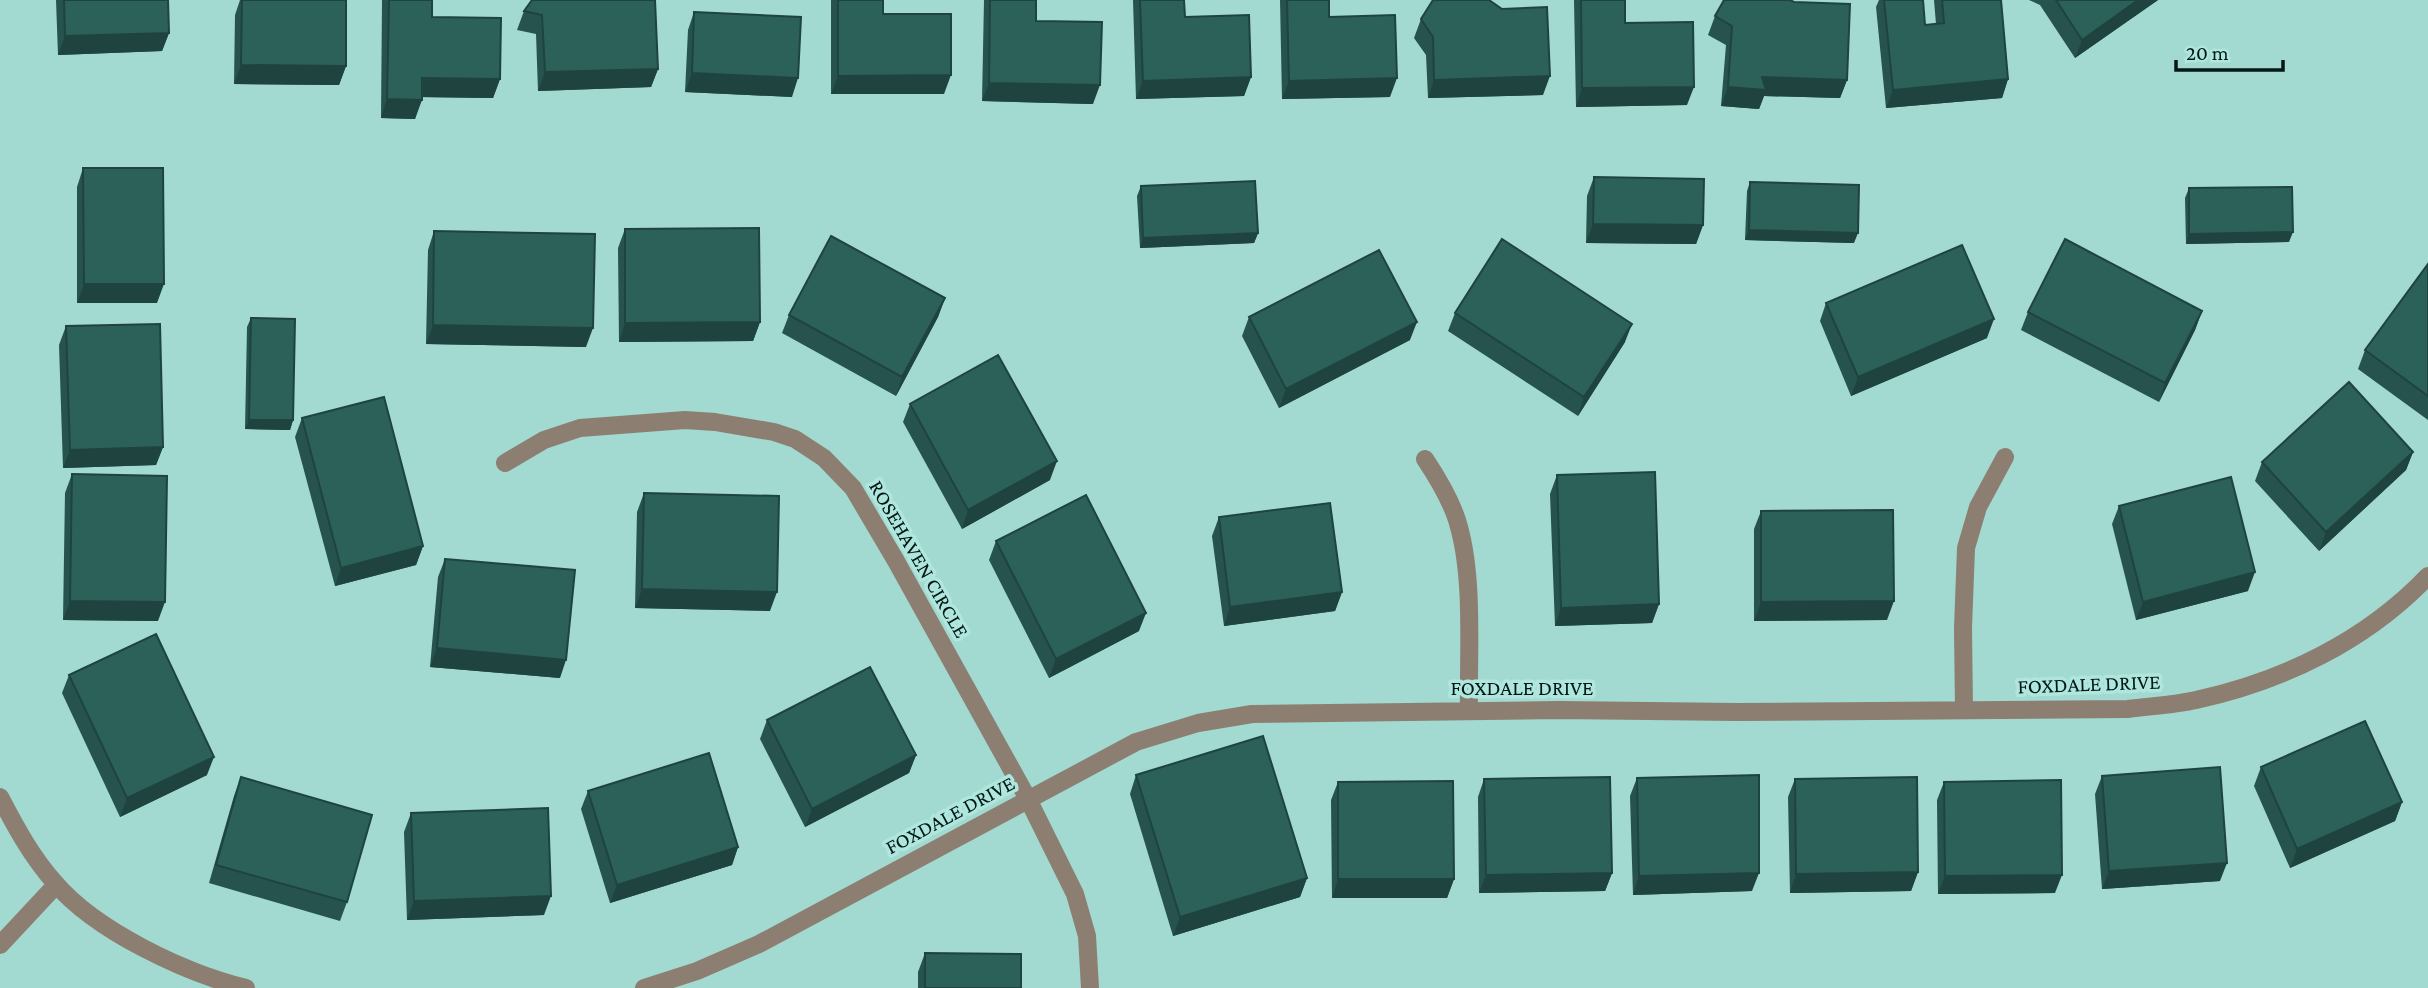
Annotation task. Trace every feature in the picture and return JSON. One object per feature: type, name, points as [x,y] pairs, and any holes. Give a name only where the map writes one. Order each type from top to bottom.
[{"type":"street","name":"ROSEHAVEN CIRCLE","points":[[505,463],[544,440],[580,428],[685,420],[774,432],[794,439],[824,458],[853,488],[1028,799],[1075,894],[1087,936],[1090,988]]},
{"type":"street","points":[[1964,710],[1966,548],[1978,507],[2005,457]]},
{"type":"street","points":[[1425,459],[1438,479],[1458,525],[1467,564],[1469,711]]},
{"type":"street","name":"FOXDALE DRIVE","points":[[644,988],[697,971],[759,944],[1136,742],[1198,723],[1252,714],[2128,709],[2194,701],[2255,685],[2318,658],[2370,626],[2428,576]]},
{"type":"street","points":[[0,797],[20,836],[56,885],[97,921],[169,960],[246,988]]},
{"type":"street","points":[[0,946],[56,885]]},
{"type":"building","points":[[64,0],[168,0],[169,33],[65,36]]},
{"type":"building","points":[[242,0],[346,0],[346,66],[241,65]]},
{"type":"building","points":[[389,0],[432,0],[432,17],[501,18],[500,79],[422,78],[422,100],[387,99]]},
{"type":"building","points":[[532,0],[655,0],[658,69],[545,72],[542,15],[524,11]]},
{"type":"building","points":[[838,0],[883,0],[883,14],[951,14],[951,75],[838,76]]},
{"type":"building","points":[[990,0],[1036,0],[1036,21],[1102,22],[1100,85],[989,83]]},
{"type":"building","points":[[1140,0],[1184,0],[1185,17],[1249,15],[1251,77],[1143,81]]},
{"type":"building","points":[[1287,0],[1329,0],[1329,17],[1395,15],[1397,78],[1289,81]]},
{"type":"building","points":[[1433,0],[1489,0],[1502,9],[1547,7],[1550,76],[1434,80],[1433,37],[1421,19]]},
{"type":"building","points":[[1581,0],[1625,0],[1625,23],[1693,22],[1694,87],[1582,88]]},
{"type":"building","points":[[1724,0],[1850,4],[1847,80],[1762,77],[1766,90],[1728,87],[1732,26],[1715,16]]},
{"type":"building","points":[[1884,0],[1923,0],[1925,25],[1944,23],[1942,0],[2001,0],[2008,79],[1893,90]]},
{"type":"building","points":[[2056,0],[2138,0],[2082,40]]},
{"type":"building","points":[[694,12],[801,17],[798,78],[692,73]]},
{"type":"building","points":[[83,168],[163,168],[164,284],[84,284]]},
{"type":"building","points":[[1594,177],[1704,179],[1703,225],[1593,224]]},
{"type":"building","points":[[1255,181],[1258,233],[1143,238],[1141,186]]},
{"type":"building","points":[[1750,182],[1859,185],[1858,233],[1749,230]]},
{"type":"building","points":[[2292,187],[2293,232],[2189,234],[2189,188]]},
{"type":"building","points":[[759,228],[760,322],[625,323],[625,229]]},
{"type":"building","points":[[434,231],[595,234],[593,328],[433,325]]},
{"type":"building","points":[[831,236],[945,298],[902,377],[789,315]]},
{"type":"building","points":[[1502,239],[1632,324],[1584,397],[1455,313]]},
{"type":"building","points":[[2065,239],[2202,311],[2165,383],[2028,312]]},
{"type":"building","points":[[1962,245],[1994,319],[1858,377],[1826,303]]},
{"type":"building","points":[[1379,250],[1417,322],[1286,389],[1249,317]]},
{"type":"building","points":[[2428,264],[2428,396],[2365,350]]},
{"type":"building","points":[[251,318],[295,319],[293,420],[249,420]]},
{"type":"building","points":[[160,324],[163,447],[70,450],[66,326]]},
{"type":"building","points":[[998,355],[1057,461],[968,510],[910,404]]},
{"type":"building","points":[[2349,382],[2413,452],[2326,532],[2262,462]]},
{"type":"building","points":[[384,397],[423,546],[341,568],[302,418]]},
{"type":"building","points":[[1655,472],[1659,604],[1561,608],[1557,475]]},
{"type":"building","points":[[72,474],[167,476],[165,602],[70,601]]},
{"type":"building","points":[[2231,477],[2255,572],[2143,602],[2119,506]]},
{"type":"building","points":[[644,493],[779,496],[777,592],[642,589]]},
{"type":"building","points":[[1086,495],[1146,613],[1056,659],[996,541]]},
{"type":"building","points":[[1330,503],[1342,592],[1230,607],[1219,517]]},
{"type":"building","points":[[1893,510],[1894,601],[1761,602],[1761,511]]},
{"type":"building","points":[[445,559],[575,570],[566,660],[437,648]]},
{"type":"building","points":[[156,634],[214,757],[127,798],[69,675]]},
{"type":"building","points":[[870,667],[916,755],[812,809],[767,720]]},
{"type":"building","points":[[2365,721],[2402,802],[2297,849],[2261,767]]},
{"type":"building","points":[[1263,736],[1307,878],[1180,917],[1136,775]]},
{"type":"building","points":[[709,753],[738,847],[617,885],[588,791]]},
{"type":"building","points":[[2220,767],[2227,863],[2109,871],[2102,776]]},
{"type":"building","points":[[1759,775],[1759,873],[1639,876],[1637,778]]},
{"type":"building","points":[[241,777],[372,815],[347,902],[216,865]]},
{"type":"building","points":[[1610,777],[1612,873],[1486,875],[1484,779]]},
{"type":"building","points":[[1917,777],[1918,872],[1796,874],[1795,779]]},
{"type":"building","points":[[2061,780],[2062,875],[1945,876],[1944,782]]},
{"type":"building","points":[[1453,781],[1454,879],[1338,879],[1338,782]]},
{"type":"building","points":[[548,808],[551,896],[414,901],[411,813]]},
{"type":"building","points":[[925,953],[1021,954],[1021,988],[925,988]]}]
